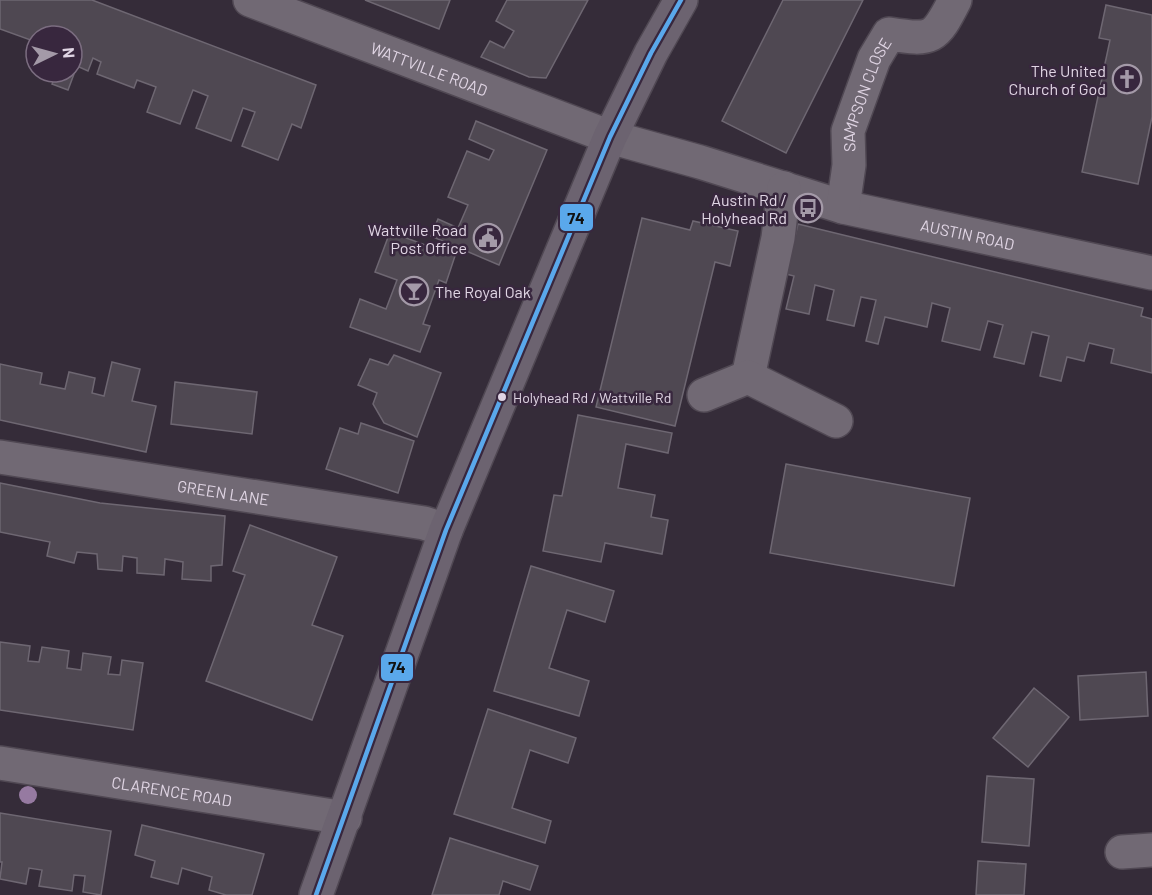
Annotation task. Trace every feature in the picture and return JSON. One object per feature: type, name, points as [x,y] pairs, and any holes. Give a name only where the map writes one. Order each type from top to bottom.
[{"type":"highway","points":[[316,895],[446,530],[610,137],[651,53],[681,0]]},
{"type":"street","name":"WATTVILLE ROAD","points":[[250,0],[610,137]]},
{"type":"street","name":"SAMPSON CLOSE","points":[[843,207],[849,165],[848,131],[874,59],[889,34],[921,39],[941,28],[955,0]]},
{"type":"street","name":"AUSTIN ROAD","points":[[610,137],[700,162],[843,207],[1152,273]]},
{"type":"street","points":[[748,377],[778,238],[784,188]]},
{"type":"street","points":[[704,394],[748,377],[836,421]]},
{"type":"street","name":"GREEN LANE","points":[[0,457],[424,523],[446,530]]},
{"type":"street","name":"CLARENCE ROAD","points":[[0,763],[345,818]]},
{"type":"building","points":[[0,0],[92,0],[316,85],[301,128],[292,124],[278,160],[242,146],[255,112],[243,108],[231,141],[196,128],[208,96],[193,90],[180,124],[147,112],[156,87],[137,80],[134,88],[97,74],[101,62],[93,58],[88,71],[84,69],[84,24],[24,24],[24,38],[0,29]]},
{"type":"building","points":[[365,0],[450,0],[439,29]]},
{"type":"building","points":[[507,0],[588,0],[546,78],[529,77],[481,57],[490,41],[504,48],[514,31],[496,21]]},
{"type":"building","points":[[783,0],[863,0],[786,153],[722,121]]},
{"type":"building","name":"The United Church of God","points":[[1106,5],[1152,15],[1152,117],[1138,184],[1082,172],[1110,40],[1099,38]]},
{"type":"building","points":[[52,84],[70,84],[68,90]]},
{"type":"building","points":[[476,121],[547,150],[499,265],[431,236],[438,219],[458,228],[468,205],[448,197],[467,151],[489,160],[494,150],[469,139]]},
{"type":"building","points":[[642,218],[690,230],[693,221],[738,231],[730,266],[715,262],[675,426],[596,407]]},
{"type":"building","points":[[798,224],[1143,308],[1141,316],[1152,319],[1152,373],[1111,363],[1114,349],[1089,343],[1084,361],[1067,357],[1061,381],[1040,376],[1049,336],[1032,332],[1024,364],[994,357],[1003,325],[988,321],[980,350],[942,341],[950,308],[932,303],[927,327],[885,317],[878,344],[866,341],[876,300],[861,297],[854,326],[827,320],[834,290],[815,285],[809,314],[786,309],[794,276],[786,274]]},
{"type":"building","name":"The Royal Oak","points":[[390,232],[455,256],[446,283],[439,280],[423,324],[430,326],[420,352],[350,327],[360,299],[386,309],[397,280],[375,272]]},
{"type":"building","points":[[394,355],[441,373],[417,437],[384,423],[373,404],[377,393],[358,385],[370,359],[388,365]]},
{"type":"building","points":[[112,362],[140,369],[132,401],[156,406],[146,452],[0,420],[0,364],[42,373],[40,384],[65,389],[69,372],[95,378],[92,393],[104,396]]},
{"type":"building","points":[[175,382],[257,392],[252,434],[171,424]]},
{"type":"building","points":[[578,415],[672,433],[668,453],[626,444],[618,488],[655,495],[651,517],[668,520],[662,554],[605,543],[601,562],[543,551],[554,495],[562,496]]},
{"type":"building","points":[[361,423],[414,441],[398,493],[326,469],[340,428],[358,434]]},
{"type":"building","points":[[786,464],[970,498],[954,586],[770,553]]},
{"type":"building","points":[[0,483],[100,503],[225,516],[222,565],[211,566],[211,581],[182,579],[183,562],[165,559],[164,575],[137,573],[137,558],[123,556],[122,571],[98,569],[97,554],[77,552],[74,563],[47,556],[50,542],[0,532]]},
{"type":"building","points":[[250,525],[337,557],[312,625],[343,636],[312,720],[206,681],[245,575],[233,571]]},
{"type":"building","points":[[531,566],[614,591],[605,622],[567,610],[549,668],[589,681],[579,716],[494,691]]},
{"type":"building","points":[[0,642],[30,646],[28,661],[39,662],[42,647],[69,651],[67,668],[81,670],[83,653],[111,657],[108,674],[120,675],[122,660],[143,663],[133,730],[0,710]]},
{"type":"building","points":[[1146,672],[1148,716],[1080,720],[1078,676]]},
{"type":"building","points":[[1034,688],[1069,717],[1028,767],[993,738]]},
{"type":"building","points":[[488,709],[576,738],[568,763],[530,750],[512,808],[551,821],[545,843],[454,814]]},
{"type":"building","points":[[987,776],[1034,779],[1029,846],[982,842]]},
{"type":"building","points":[[0,813],[111,831],[101,895],[83,892],[85,876],[74,875],[72,891],[39,886],[42,870],[29,868],[26,884],[0,879],[2,862],[0,862]]},
{"type":"building","points":[[142,825],[264,854],[252,895],[226,895],[209,890],[212,877],[182,868],[178,884],[151,877],[155,861],[135,855]]},
{"type":"building","points":[[450,838],[538,866],[530,890],[503,881],[499,895],[432,895]]},
{"type":"building","points":[[978,861],[1026,864],[1024,895],[976,895]]},
{"type":"transit line","name":"74","points":[[316,895],[446,530],[610,137],[651,53],[681,0]]},
{"type":"place","name":"The United Church of God","points":[[1127,79]]},
{"type":"place","name":"Austin Rd / Holyhead Rd","points":[[808,208]]},
{"type":"place","name":"Wattville Road Post Office","points":[[488,238]]},
{"type":"place","name":"The Royal Oak","points":[[414,291]]},
{"type":"place","name":"Holyhead Rd / Wattville Rd","points":[[502,397]]}]
